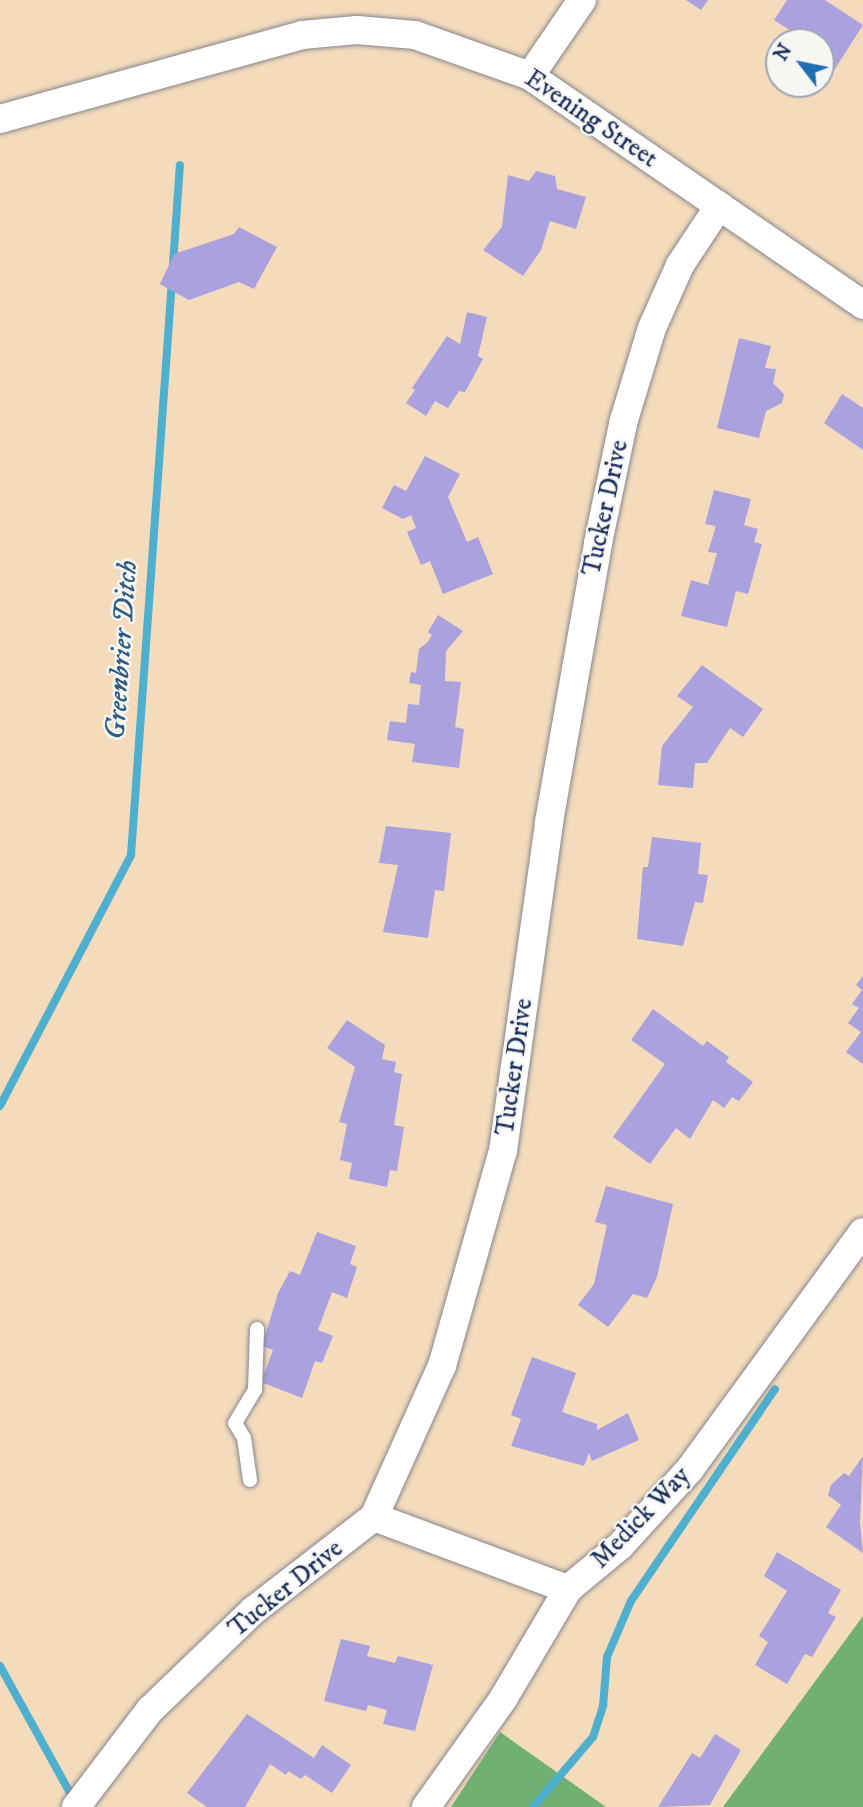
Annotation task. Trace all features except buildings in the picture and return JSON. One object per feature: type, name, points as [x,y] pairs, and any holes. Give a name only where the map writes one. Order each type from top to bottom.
[{"type":"street","points":[[530,76],[582,0]]},
{"type":"street","name":"Evening Street","points":[[0,119],[233,52],[302,35],[357,30],[415,35],[530,76],[863,305]]},
{"type":"street","name":"Tucker Drive","points":[[76,1807],[150,1710],[254,1610],[374,1517],[442,1366],[503,1151],[549,822],[598,543],[624,420],[652,328],[680,265],[719,206]]},
{"type":"street","name":"Medick Way","points":[[426,1807],[503,1699],[568,1589],[620,1546],[690,1469],[863,1232]]},
{"type":"street","points":[[374,1517],[568,1589]]},
{"type":"lane","points":[[250,1480],[244,1438],[234,1423],[255,1390],[257,1329]]},
{"type":"green space","points":[[863,1616],[863,1807],[723,1807]]},
{"type":"green space","points":[[500,1732],[606,1807],[451,1807]]},
{"type":"waterway","name":"Greenbrier Ditch","points":[[173,264],[180,165]]},
{"type":"waterway","name":"Greenbrier Ditch","points":[[0,1106],[131,855],[172,280]]},
{"type":"waterway","points":[[533,1807],[593,1737],[603,1706],[607,1657],[631,1601],[775,1389]]},
{"type":"waterway","name":"Greenbrier Ditch","points":[[0,1666],[70,1793]]}]
